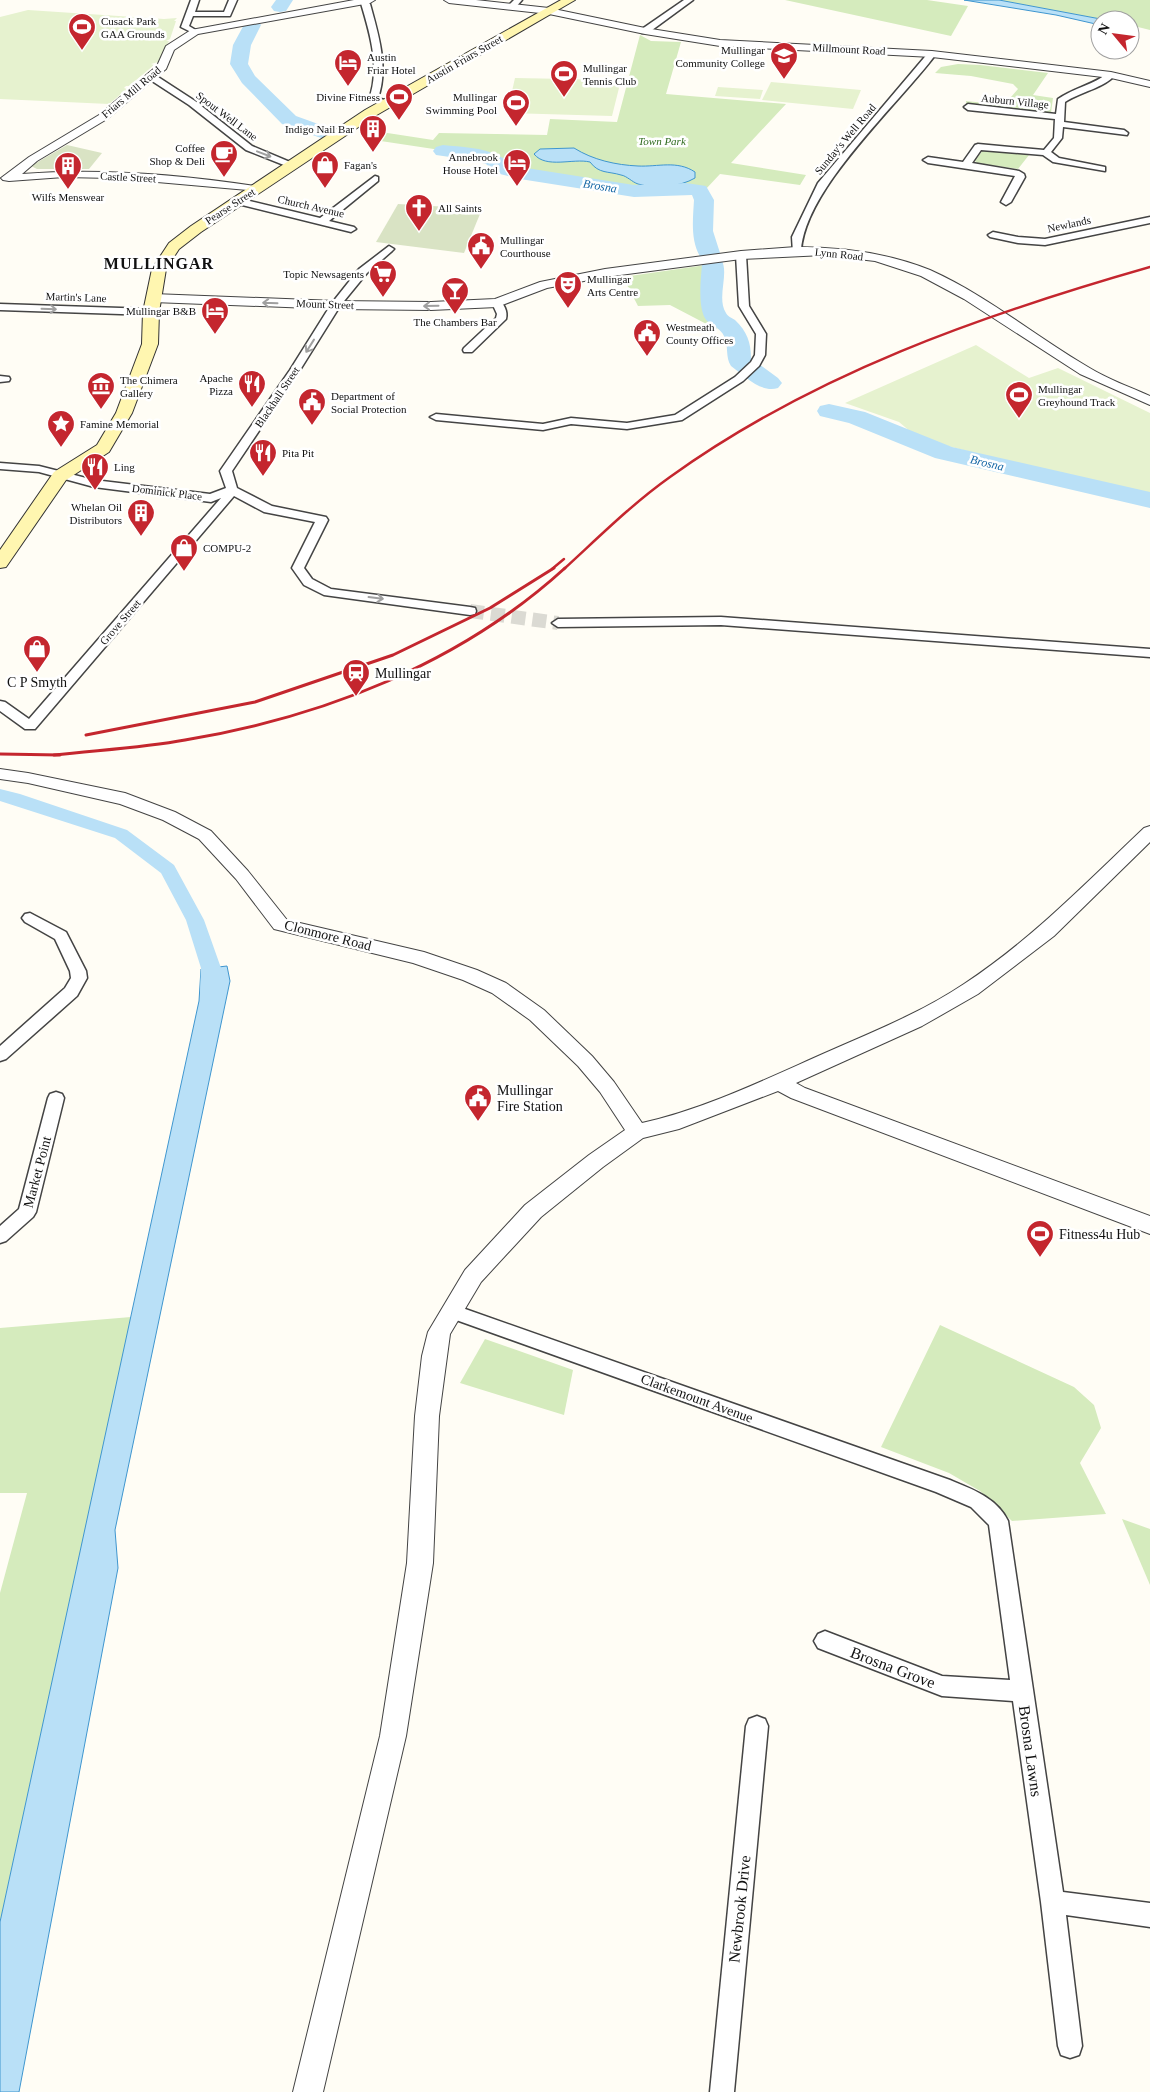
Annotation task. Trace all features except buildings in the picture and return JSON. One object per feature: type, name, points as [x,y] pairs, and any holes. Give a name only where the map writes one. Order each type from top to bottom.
[{"type":"main road","name":"Austin Friars Street","points":[[335,136],[387,104],[569,0]]},
{"type":"main road","name":"Pearse Street","points":[[60,476],[103,448],[124,413],[150,344],[152,305],[159,269],[174,246],[237,201],[335,136]]},
{"type":"main road","points":[[0,563],[60,476]]},
{"type":"street","points":[[195,0],[184,27],[195,32]]},
{"type":"street","points":[[189,14],[227,14],[233,0]]},
{"type":"street","name":"Millmount Road","points":[[449,0],[515,3],[645,31],[720,43],[932,54],[1112,75],[1150,84]]},
{"type":"street","points":[[645,31],[689,0]]},
{"type":"street","points":[[367,1],[366,4],[375,40],[378,92],[373,100],[387,104]]},
{"type":"street","name":"Friars Mill Road","points":[[4,178],[102,117],[162,67],[170,48],[195,32],[367,1]]},
{"type":"street","name":"Sunday's Well Road","points":[[796,250],[797,237],[824,183],[932,54]]},
{"type":"street","name":"Auburn Village","points":[[1046,154],[1058,138],[1061,121],[1061,101],[1074,92],[1105,80],[1112,75]]},
{"type":"street","name":"Spout Well Lane","points":[[152,77],[198,108],[249,148],[292,165]]},
{"type":"street","name":"Auburn Village","points":[[968,107],[1124,133]]},
{"type":"street","points":[[966,165],[978,146],[981,146],[1046,154],[1056,160],[1102,169]]},
{"type":"street","points":[[928,160],[1019,174],[1020,177],[1006,202]]},
{"type":"street","name":"Castle Street","points":[[4,178],[66,174],[125,176],[212,183],[256,190]]},
{"type":"street","points":[[321,222],[375,179]]},
{"type":"street","name":"Church Avenue","points":[[237,201],[351,229]]},
{"type":"street","name":"Newlands","points":[[993,235],[1018,240],[1044,242],[1150,220]]},
{"type":"street","points":[[336,305],[363,270],[389,248]]},
{"type":"street","name":"Lynn Road","points":[[497,303],[544,285],[569,279],[741,255],[796,250],[824,251],[870,257],[900,264],[925,273],[968,296],[1085,371],[1150,401]]},
{"type":"street","points":[[436,417],[542,427],[571,421],[627,426],[678,418],[739,379],[755,364],[760,355],[761,334],[744,306],[741,255]]},
{"type":"street","points":[[468,350],[501,319],[502,314],[497,303]]},
{"type":"street","name":"Mount Street","points":[[152,305],[431,306],[497,303]]},
{"type":"street","name":"Martin's Lane","points":[[0,307],[152,305]]},
{"type":"street","name":"Blackhall Street","points":[[232,490],[226,471],[295,370],[336,305]]},
{"type":"street","points":[[0,466],[39,469],[60,476]]},
{"type":"street","name":"Dominick Place","points":[[60,476],[94,483],[211,498],[232,490]]},
{"type":"street","points":[[232,490],[268,509],[322,520],[298,568],[308,582],[328,592],[470,611]]},
{"type":"street","name":"Grove Street","points":[[0,705],[30,726],[225,501],[232,490]]},
{"type":"street","points":[[558,623],[721,621],[1150,653]]},
{"type":"street","name":"Clonmore Road","points":[[0,774],[28,778],[125,799],[169,816],[205,836],[242,875],[281,925],[417,957],[470,975],[499,988],[537,1016],[585,1061],[607,1087],[637,1132]]},
{"type":"street","points":[[308,2092],[393,1736],[420,1563],[427,1416],[434,1356],[439,1332],[473,1276],[533,1211],[596,1161],[637,1132],[672,1124],[778,1082],[915,1021],[971,989],[1047,931],[1150,832]]},
{"type":"street","points":[[0,1055],[70,992],[79,978],[78,971],[61,936],[30,918]]},
{"type":"street","points":[[778,1082],[798,1093],[1150,1226]]},
{"type":"street","name":"Market Point","points":[[0,1236],[27,1212],[56,1098]]},
{"type":"street","name":"Clarkemount Avenue","points":[[451,1311],[943,1486]]},
{"type":"street","name":"Brosna Lawns","points":[[943,1486],[978,1501],[998,1521],[1053,1902],[1070,2046]]},
{"type":"street","name":"Brosna Grove","points":[[825,1641],[942,1686],[1022,1691]]},
{"type":"street","name":"Newbrook Drive","points":[[722,2092],[757,1726]]},
{"type":"street","points":[[1053,1902],[1150,1915]]},
{"type":"green space","points":[[785,0],[927,0],[968,6],[951,36]]},
{"type":"green space","points":[[999,0],[1150,0],[1150,30],[1140,28],[1140,10],[1090,10],[1090,17]]},
{"type":"green space","name":"Cusack Park GAA Grounds","points":[[28,10],[164,19],[177,18],[174,21],[176,21],[170,39],[166,41],[169,41],[158,62],[151,64],[154,65],[129,86],[126,86],[124,88],[127,89],[109,104],[0,99],[0,17]]},
{"type":"green space","name":"Town Park","points":[[640,35],[651,41],[681,42],[666,94],[786,104],[731,163],[806,175],[800,185],[720,174],[705,190],[684,187],[630,189],[519,172],[513,161],[374,140],[381,132],[433,140],[439,133],[547,135],[550,119],[617,122]]},
{"type":"green space","points":[[958,64],[1048,73],[1033,95],[1053,98],[1051,113],[966,104],[966,101],[1004,105],[1018,89],[1013,84],[971,76],[935,73],[941,67]]},
{"type":"green space","name":"Mullingar Tennis Club","points":[[515,78],[621,80],[612,116],[507,113]]},
{"type":"green space","points":[[771,82],[861,90],[853,109],[762,100]]},
{"type":"green space","points":[[718,87],[763,90],[760,99],[715,96]]},
{"type":"green space","points":[[67,145],[102,153],[89,169],[37,169],[31,166]]},
{"type":"green space","points":[[983,150],[1012,151],[1029,155],[1018,169],[977,163],[975,161]]},
{"type":"green space","points":[[398,204],[482,209],[464,253],[376,242]]},
{"type":"green space","points":[[713,264],[711,293],[715,316],[724,323],[716,329],[670,305],[638,306],[623,277]]},
{"type":"green space","name":"Mullingar Greyhound Track","points":[[976,345],[1029,378],[1058,368],[1150,413],[1150,495],[993,458],[918,438],[899,422],[845,403]]},
{"type":"green space","points":[[131,1317],[0,1922],[0,1593],[27,1493],[0,1493],[0,1328]]},
{"type":"green space","points":[[940,1325],[1074,1387],[1094,1405],[1101,1428],[1080,1463],[1106,1514],[1012,1521],[980,1491],[949,1473],[881,1447]]},
{"type":"green space","points":[[485,1339],[573,1370],[564,1415],[460,1383]]},
{"type":"green space","points":[[1122,1519],[1150,1529],[1150,1585]]},
{"type":"water","points":[[964,0],[999,0],[1090,17],[1090,23],[1056,15]]},
{"type":"water","points":[[574,148],[597,159],[621,164],[681,166],[695,172],[695,178],[675,185],[645,186],[623,176],[597,169],[590,162],[545,161],[534,154],[540,149]]},
{"type":"water","points":[[227,966],[230,981],[115,1530],[118,1568],[19,2092],[0,2092],[0,1922],[199,1001],[201,969]]},
{"type":"waterway","name":"Brosna","points":[[280,7],[285,0]]},
{"type":"waterway","name":"Brosna","points":[[252,25],[242,45],[239,64],[248,79],[289,120],[325,133]]},
{"type":"waterway","name":"Brosna","points":[[443,151],[473,154],[493,160],[503,169],[520,173],[634,191],[699,190],[704,200],[703,231],[709,253]]},
{"type":"waterway","name":"Brosna","points":[[713,264],[711,293],[715,316],[735,334],[739,361],[770,383]]},
{"type":"waterway","name":"Brosna","points":[[829,411],[856,417],[944,453],[1150,500]]},
{"type":"waterway","points":[[0,795],[121,834],[168,869],[195,920],[211,968],[210,994]]},
{"type":"tunnel","points":[[470,611],[558,623]]},
{"type":"railway","points":[[564,569],[656,487],[725,440],[782,407],[840,378],[962,327],[1150,267]]},
{"type":"railway","points":[[552,569],[564,559]]},
{"type":"railway","points":[[86,735],[255,702],[393,655],[490,608],[554,568]]},
{"type":"railway","points":[[55,755],[185,740],[237,730],[339,701],[388,681],[436,658],[481,632],[525,602],[565,568]]},
{"type":"railway","points":[[0,754],[55,755]]},
{"type":"railway","points":[[55,755],[60,755]]},
{"type":"place","name":"Cusack Park GAA Grounds","points":[[82,51]]},
{"type":"place","name":"Mullingar Community College","points":[[784,80]]},
{"type":"place","name":"Austin Friar Hotel","points":[[348,87]]},
{"type":"place","name":"Mullingar Tennis Club","points":[[564,98]]},
{"type":"place","name":"Divine Fitness","points":[[399,121]]},
{"type":"place","name":"Mullingar Swimming Pool","points":[[516,127]]},
{"type":"place","name":"Indigo Nail Bar","points":[[373,153]]},
{"type":"place","name":"Coffee Shop & Deli","points":[[224,178]]},
{"type":"place","name":"Annebrook House Hotel","points":[[517,187]]},
{"type":"place","name":"Fagan's","points":[[325,189]]},
{"type":"place","name":"Wilfs Menswear","points":[[68,190]]},
{"type":"place","name":"All Saints","points":[[419,232]]},
{"type":"place","name":"Mullingar Courthouse","points":[[481,270]]},
{"type":"place","name":"Topic Newsagents","points":[[383,298]]},
{"type":"place","name":"Mullingar Arts Centre","points":[[568,309]]},
{"type":"place","name":"The Chambers Bar","points":[[455,315]]},
{"type":"place","name":"Mullingar B&B","points":[[215,335]]},
{"type":"place","name":"Westmeath County Offices","points":[[647,357]]},
{"type":"place","name":"Apache Pizza","points":[[252,408]]},
{"type":"place","name":"The Chimera Gallery","points":[[101,410]]},
{"type":"place","name":"Mullingar Greyhound Track","points":[[1019,419]]},
{"type":"place","name":"Department of Social Protection","points":[[312,426]]},
{"type":"place","name":"Famine Memorial","points":[[61,448]]},
{"type":"place","name":"Pita Pit","points":[[263,477]]},
{"type":"place","name":"Ling","points":[[95,491]]},
{"type":"place","name":"Whelan Oil Distributors","points":[[141,537]]},
{"type":"place","name":"COMPU-2","points":[[184,572]]},
{"type":"place","name":"C P Smyth","points":[[37,673]]},
{"type":"place","name":"Mullingar","points":[[356,697]]},
{"type":"place","name":"Mullingar Fire Station","points":[[478,1122]]},
{"type":"place","name":"Fitness4u Hub","points":[[1040,1258]]},
{"type":"district","name":"MULLINGAR","points":[[159,263]]}]
